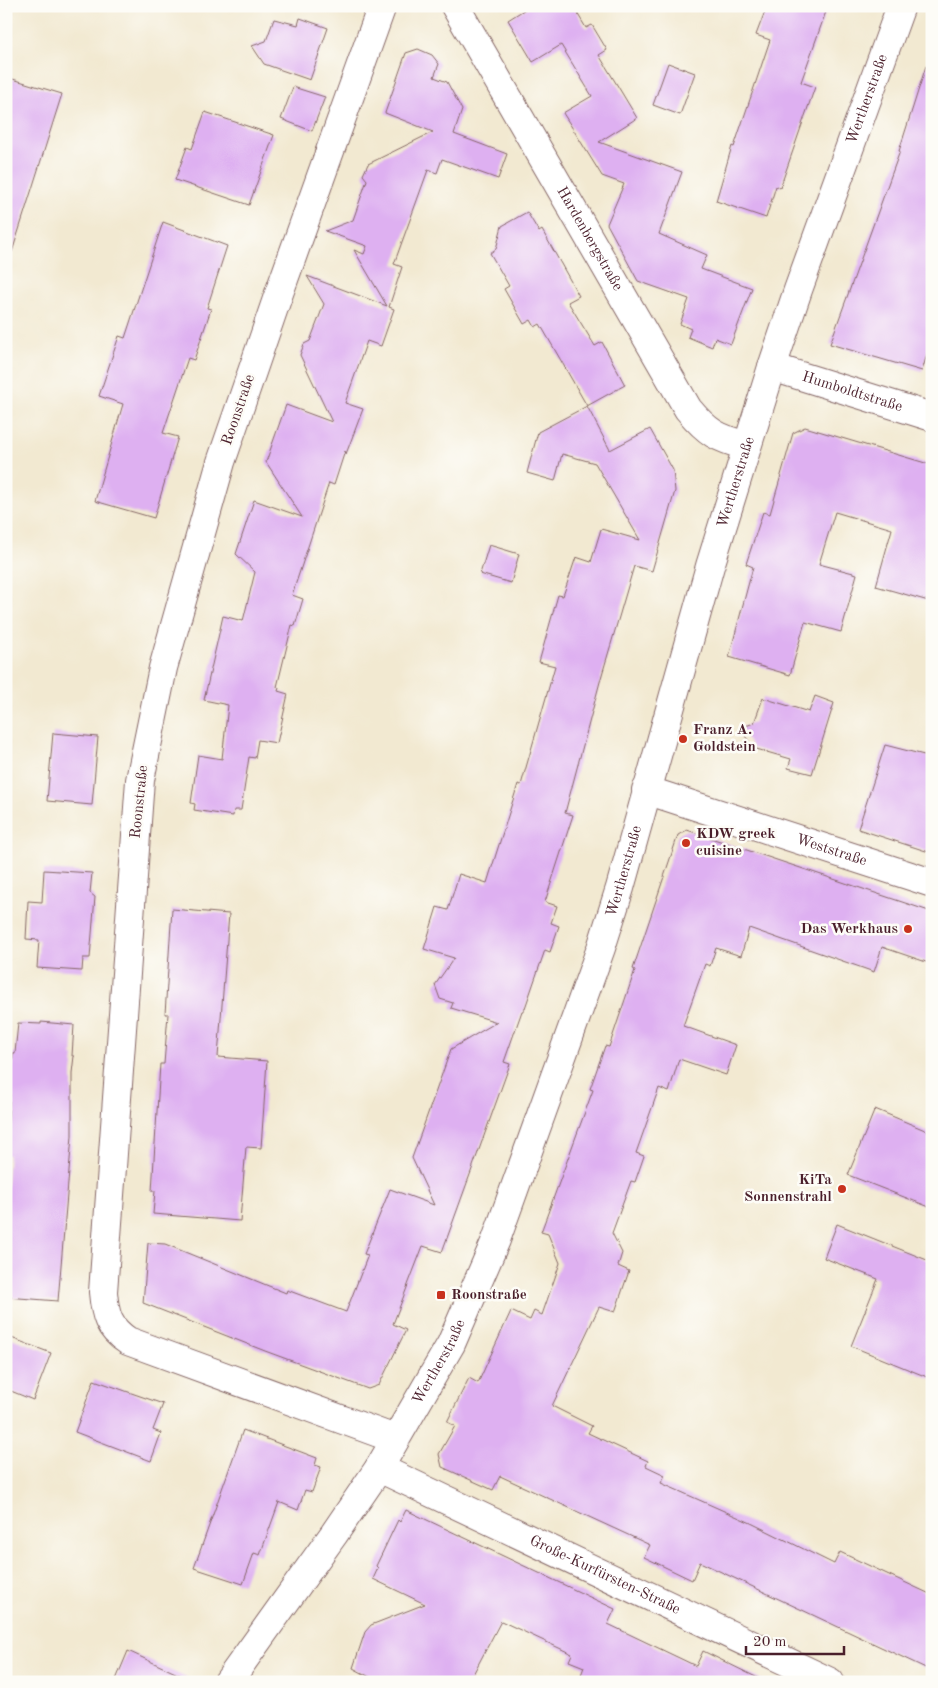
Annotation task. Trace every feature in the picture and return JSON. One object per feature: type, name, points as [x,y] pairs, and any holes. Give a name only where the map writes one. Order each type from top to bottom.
[{"type":"street","name":"Roonstraße","points":[[382,6],[278,296],[221,462],[163,668],[140,780],[103,1292],[104,1307],[109,1323],[119,1335],[128,1341],[395,1438]]},
{"type":"street","name":"Hardenbergstraße","points":[[455,6],[688,409],[713,434],[747,446]]},
{"type":"street","name":"Wertherstraße","points":[[228,1682],[380,1468],[395,1438],[451,1344],[496,1240],[601,948],[620,888],[710,566],[772,367],[901,6]]},
{"type":"street","name":"Humboldtstraße","points":[[772,367],[932,417]]},
{"type":"street","name":"Weststraße","points":[[646,790],[932,883]]},
{"type":"street","name":"Große-Kurfürsten-Straße","points":[[380,1468],[830,1682]]},
{"type":"building","points":[[530,6],[573,6],[586,28],[592,25],[607,50],[599,55],[637,118],[599,142],[682,172],[659,234],[707,255],[701,269],[752,288],[731,344],[715,338],[712,347],[688,337],[691,329],[680,324],[689,299],[638,281],[607,224],[624,184],[602,176],[563,113],[592,96],[561,45],[533,62],[508,20]]},
{"type":"building","points":[[767,6],[828,6],[801,82],[815,87],[780,188],[776,186],[766,218],[716,201],[732,146],[734,147],[770,40],[756,35]]},
{"type":"building","points":[[300,18],[328,28],[310,80],[264,64],[252,46],[266,41],[274,19],[298,25]]},
{"type":"building","points":[[418,49],[432,55],[439,64],[434,77],[447,82],[462,110],[454,134],[507,154],[498,179],[442,159],[437,173],[428,170],[394,264],[402,267],[389,307],[394,309],[381,346],[367,341],[345,403],[363,409],[346,454],[345,451],[334,485],[329,483],[292,595],[303,599],[295,626],[292,625],[277,687],[279,688],[278,691],[288,694],[277,743],[258,740],[255,758],[249,757],[241,810],[234,810],[233,816],[194,810],[195,804],[191,803],[198,755],[222,759],[228,705],[204,700],[223,616],[243,621],[255,572],[236,554],[254,500],[302,517],[266,462],[286,405],[332,422],[300,355],[304,344],[310,341],[324,304],[307,276],[387,306],[354,250],[364,254],[367,246],[325,231],[353,220],[367,180],[363,175],[368,164],[433,132],[385,113],[406,53]]},
{"type":"building","points":[[668,63],[695,73],[680,115],[653,105]]},
{"type":"building","points":[[926,66],[932,67],[932,338],[922,371],[830,344],[900,151]]},
{"type":"building","points":[[6,77],[62,94],[12,252],[6,251]]},
{"type":"building","points":[[293,87],[325,97],[312,131],[281,119]]},
{"type":"building","points":[[205,112],[274,135],[249,205],[175,180],[187,147],[192,149]]},
{"type":"building","points":[[527,212],[539,232],[542,230],[579,296],[568,302],[595,346],[602,342],[625,385],[587,406],[540,324],[535,327],[531,320],[524,324],[504,289],[509,286],[490,253],[496,249],[502,226]]},
{"type":"building","points":[[163,222],[227,246],[207,308],[211,309],[194,360],[188,358],[163,433],[178,437],[154,518],[95,501],[123,404],[99,396],[119,336],[125,338]]},
{"type":"building","points":[[587,406],[610,450],[650,429],[673,470],[675,491],[652,571],[634,566],[601,678],[565,813],[573,815],[545,902],[557,906],[551,923],[559,926],[550,952],[545,950],[524,1011],[522,1011],[504,1062],[510,1064],[442,1252],[423,1246],[393,1324],[406,1330],[379,1385],[368,1389],[143,1303],[148,1243],[165,1244],[286,1293],[287,1290],[346,1312],[368,1255],[364,1254],[390,1189],[434,1205],[412,1158],[451,1049],[497,1022],[451,1008],[453,1003],[440,999],[435,985],[454,958],[424,949],[437,907],[448,910],[459,874],[487,883],[518,784],[521,785],[555,666],[539,662],[558,595],[563,596],[576,557],[591,562],[601,529],[640,540],[595,463],[562,454],[555,481],[527,473],[538,432]]},
{"type":"building","points":[[805,427],[932,465],[932,602],[876,586],[892,529],[835,512],[819,564],[857,574],[841,632],[805,622],[790,675],[729,657],[753,567],[746,564],[763,512],[770,514],[793,433]]},
{"type":"building","points":[[489,545],[519,554],[511,583],[480,574]]},
{"type":"building","points":[[815,696],[834,703],[812,774],[788,768],[791,759],[753,748],[740,728],[754,723],[763,698],[809,712]]},
{"type":"building","points":[[53,733],[98,737],[92,805],[47,801]]},
{"type":"building","points":[[885,745],[932,757],[932,853],[858,829]]},
{"type":"building","points":[[687,830],[932,912],[932,964],[882,947],[874,972],[749,928],[741,956],[716,948],[710,966],[705,964],[683,1026],[736,1045],[726,1075],[679,1059],[669,1092],[659,1088],[636,1153],[644,1156],[635,1182],[631,1181],[612,1233],[622,1253],[618,1266],[629,1271],[615,1312],[599,1307],[552,1406],[592,1426],[588,1433],[648,1461],[646,1466],[665,1475],[661,1483],[751,1523],[834,1564],[840,1552],[932,1595],[932,1671],[700,1562],[692,1580],[644,1557],[650,1545],[500,1476],[493,1490],[442,1467],[439,1454],[455,1426],[447,1422],[469,1378],[478,1383],[511,1311],[530,1320],[534,1311],[542,1315],[560,1263],[548,1234],[541,1232],[593,1090],[590,1089],[605,1046],[609,1047],[678,835]]},
{"type":"building","points":[[44,870],[92,873],[90,893],[95,897],[90,958],[83,958],[82,971],[37,968],[39,940],[26,939],[28,901],[42,902]]},
{"type":"building","points":[[172,909],[229,914],[218,1057],[267,1061],[261,1148],[246,1147],[240,1221],[153,1214],[155,1191],[152,1191],[160,1064],[164,1064],[168,1014],[165,1014]]},
{"type":"building","points":[[41,1022],[74,1025],[72,1136],[58,1301],[6,1297],[6,1196],[9,1155],[6,1155],[6,1143],[13,1053],[15,1053],[18,1023],[41,1024]]},
{"type":"building","points":[[875,1109],[932,1133],[932,1208],[848,1175]]},
{"type":"building","points":[[837,1224],[932,1262],[932,1379],[851,1346],[878,1279],[824,1258]]},
{"type":"building","points":[[6,1336],[51,1353],[33,1400],[6,1389]]},
{"type":"building","points":[[94,1380],[163,1404],[153,1430],[161,1433],[151,1461],[75,1432]]},
{"type":"building","points":[[243,1430],[317,1458],[315,1465],[321,1467],[312,1492],[305,1490],[298,1510],[279,1502],[260,1555],[254,1553],[243,1584],[194,1568]]},
{"type":"building","points":[[406,1510],[615,1609],[608,1624],[696,1666],[703,1651],[766,1682],[597,1682],[581,1675],[584,1667],[569,1661],[572,1654],[501,1621],[469,1682],[379,1682],[353,1668],[365,1632],[371,1625],[425,1604],[373,1579],[378,1568],[376,1566],[398,1520],[400,1522]]},
{"type":"building","points":[[128,1651],[195,1682],[115,1682]]},
{"type":"place","name":"Franz A. Goldstein","points":[[683,739]]},
{"type":"place","name":"KDW greek cuisine","points":[[686,843]]},
{"type":"place","name":"Das Werkhaus","points":[[908,929]]},
{"type":"place","name":"KiTa Sonnenstrahl","points":[[842,1189]]},
{"type":"place","name":"Roonstraße","points":[[441,1295]]}]
